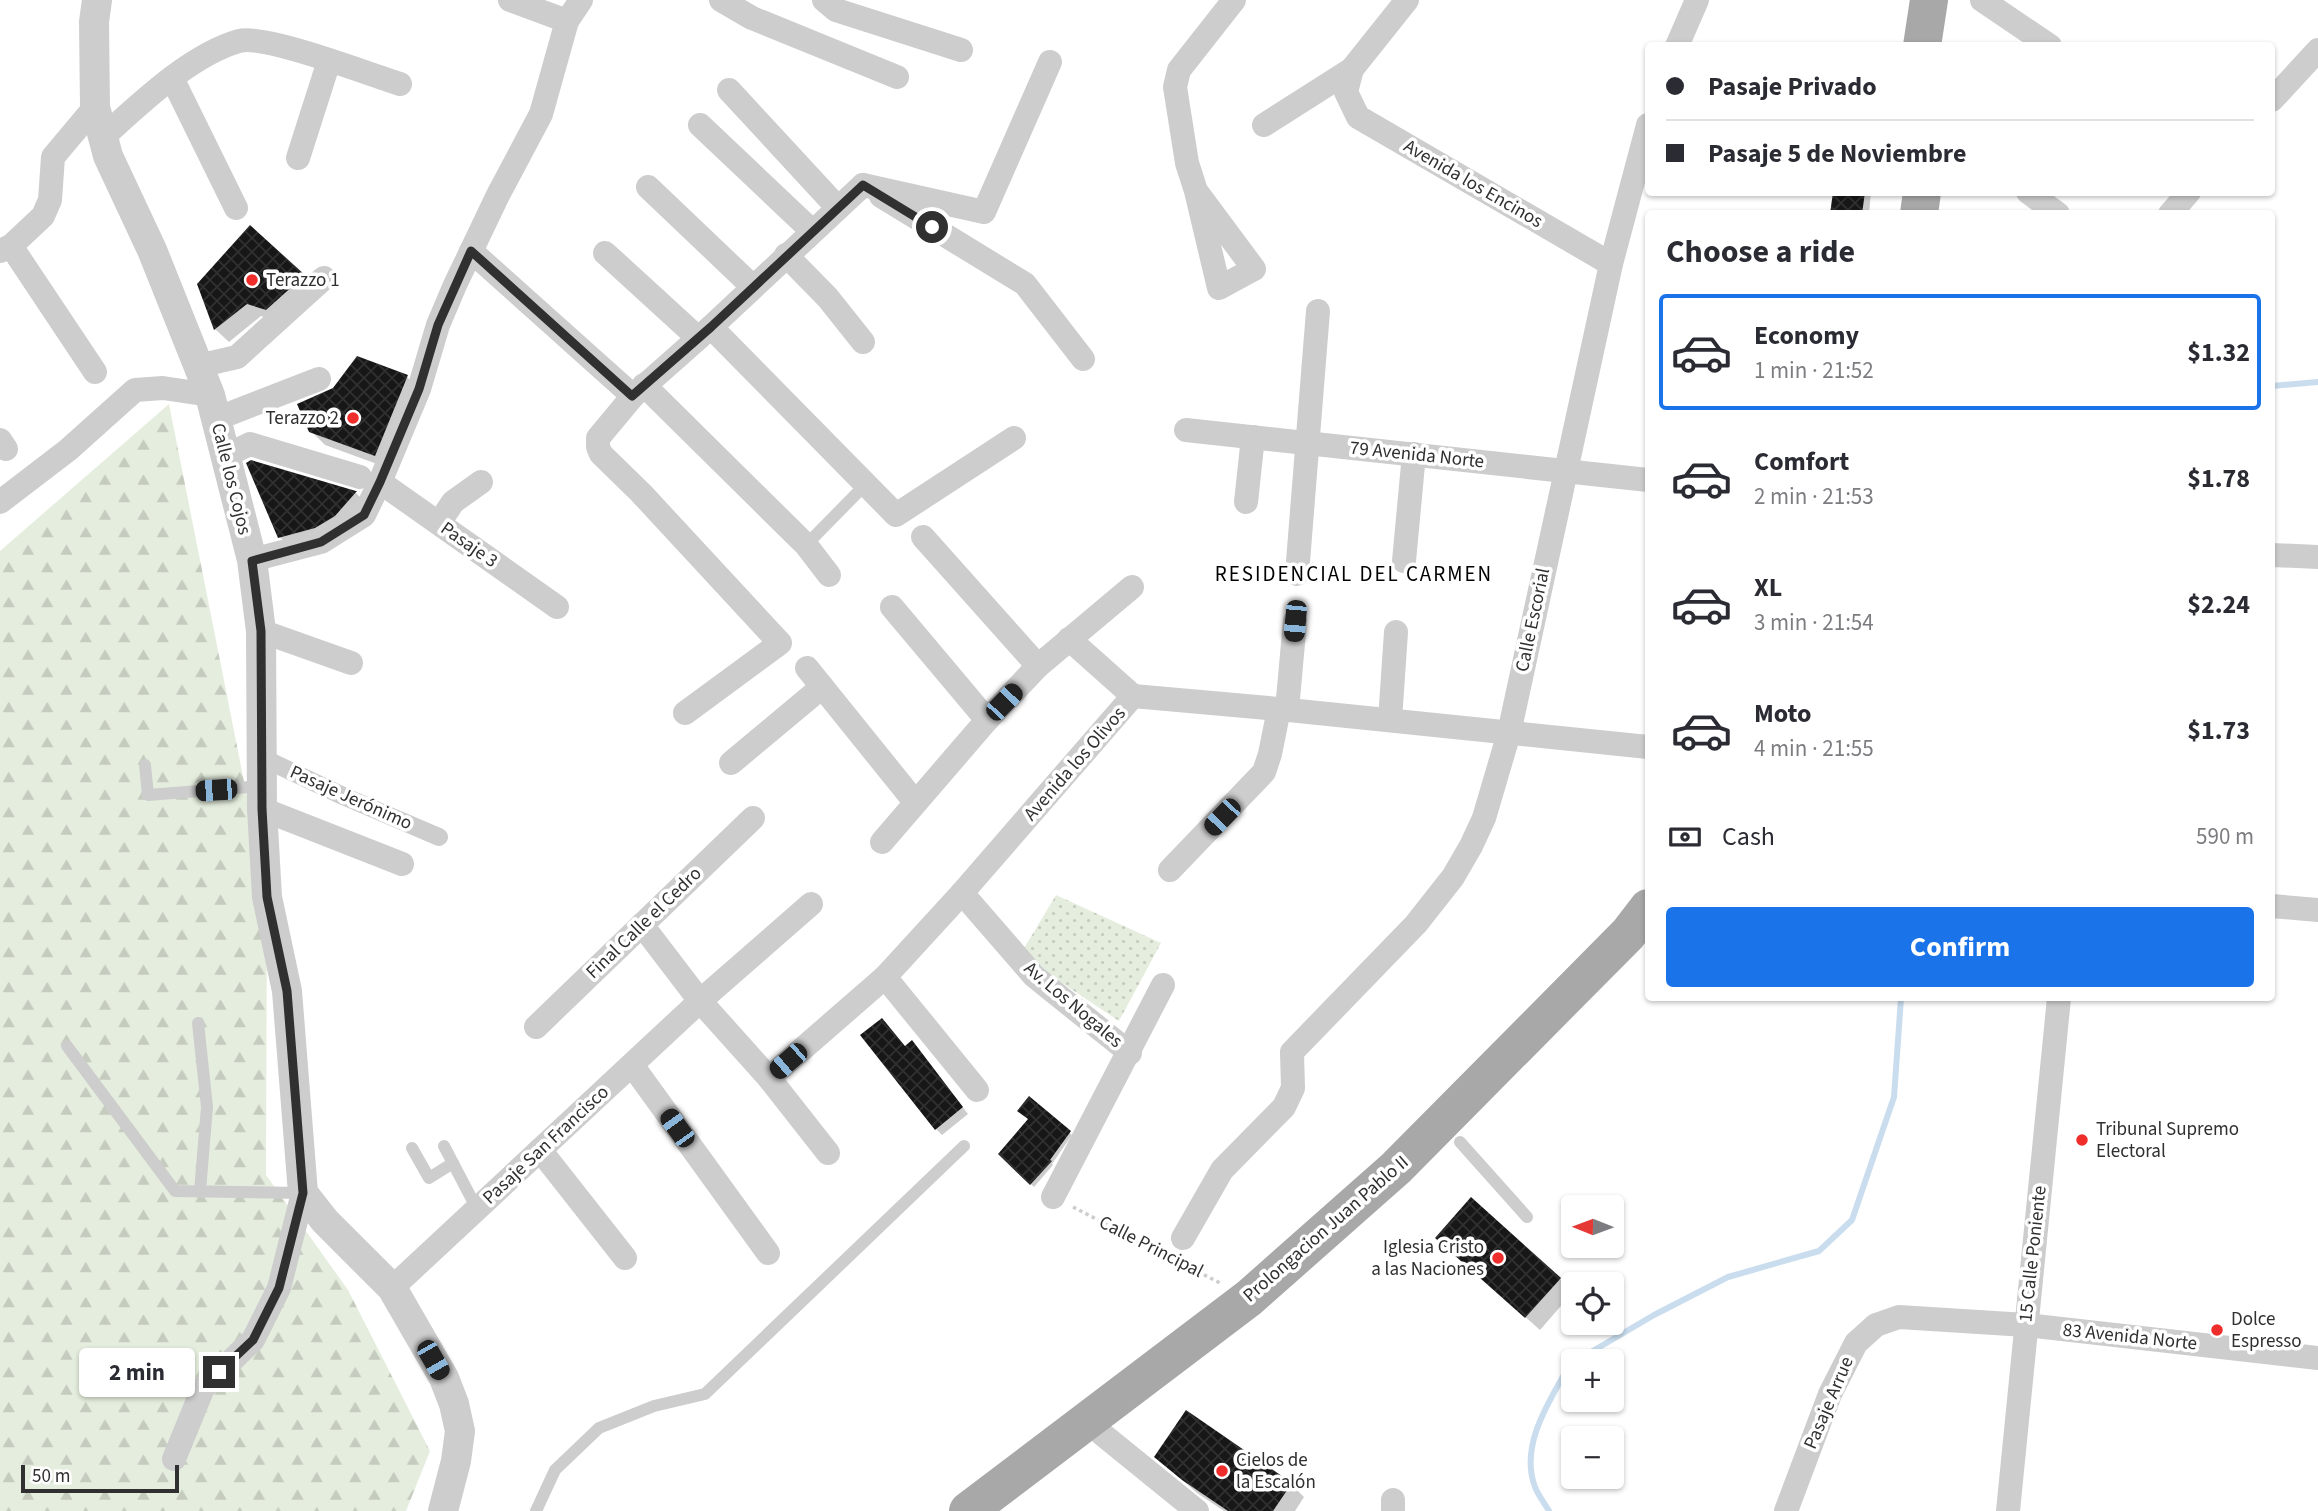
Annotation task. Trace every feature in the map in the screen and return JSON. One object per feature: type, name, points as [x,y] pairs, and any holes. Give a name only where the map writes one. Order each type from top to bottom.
[{"type":"main road","points":[[1923,42],[1929,0]]},
{"type":"main road","points":[[1943,42],[1948,0]]},
{"type":"main road","name":"Prolongacion Juan Pablo II","points":[[968,1511],[1249,1298],[1396,1168],[1628,934],[1645,912]]},
{"type":"main road","name":"Prolongacion Juan Pablo II","points":[[999,1511],[1291,1290],[1460,1142],[1645,946]]},
{"type":"street","name":"Calle los Cojos","points":[[97,0],[94,22],[95,107],[108,156],[152,250],[213,407],[252,561],[261,631],[262,785],[267,897],[287,991],[303,1193]]},
{"type":"street","points":[[510,0],[567,20]]},
{"type":"street","points":[[252,561],[321,542],[364,515],[370,480],[419,389],[438,325],[471,251],[541,114],[567,20],[582,0]]},
{"type":"street","points":[[721,0],[752,18],[897,77]]},
{"type":"street","points":[[824,0],[836,10],[961,50]]},
{"type":"street","points":[[1264,125],[1349,81],[1407,0]]},
{"type":"street","points":[[1679,42],[1697,0]]},
{"type":"street","points":[[1982,0],[2044,42]]},
{"type":"street","points":[[1196,191],[1187,163],[1175,87],[1179,70],[1223,5]]},
{"type":"street","points":[[103,137],[172,78],[203,57],[241,40],[272,43],[400,84]]},
{"type":"street","points":[[2275,97],[2318,50]]},
{"type":"street","points":[[298,158],[329,61]]},
{"type":"street","points":[[863,185],[984,212],[1050,62]]},
{"type":"street","points":[[172,78],[236,208]]},
{"type":"street","name":"Avenida los Encinos","points":[[1349,81],[1359,117],[1611,264]]},
{"type":"street","points":[[729,90],[838,208]]},
{"type":"street","points":[[94,372],[5,248],[43,216],[50,200],[53,157],[95,107]]},
{"type":"street","points":[[700,125],[812,231]]},
{"type":"street","name":"Calle Escorial","points":[[1183,1238],[1222,1170],[1284,1107],[1293,1088],[1292,1052],[1416,924],[1453,877],[1484,818],[1508,733],[1611,264],[1645,136]]},
{"type":"street","points":[[685,713],[780,643],[641,493],[601,454],[598,438],[638,391],[863,185]]},
{"type":"street","points":[[863,185],[1025,284],[1083,359]]},
{"type":"street","points":[[648,187],[752,286]]},
{"type":"street","points":[[2033,196],[2053,210]]},
{"type":"street","points":[[2173,210],[2186,196]]},
{"type":"street","points":[[471,251],[638,391],[806,545],[829,575]]},
{"type":"street","points":[[605,253],[704,333],[896,514],[1014,438]]},
{"type":"street","points":[[786,255],[828,298],[863,342]]},
{"type":"street","points":[[198,366],[237,357],[324,278]]},
{"type":"street","points":[[1297,574],[1318,311]]},
{"type":"street","points":[[0,502],[68,450],[135,390],[163,388],[213,407],[318,379]]},
{"type":"street","name":"79 Avenida Norte","points":[[1186,430],[1645,480]]},
{"type":"street","points":[[1246,502],[1253,437]]},
{"type":"street","name":"Pasaje 3","points":[[225,456],[250,444],[370,480],[439,523],[558,607]]},
{"type":"street","points":[[1404,561],[1413,454]]},
{"type":"street","points":[[439,523],[453,502],[481,482]]},
{"type":"street","points":[[923,537],[1038,666]]},
{"type":"street","points":[[2275,555],[2318,557]]},
{"type":"street","points":[[882,842],[987,720],[1038,666],[1132,587]]},
{"type":"street","points":[[892,607],[987,720]]},
{"type":"street","points":[[1170,870],[1264,772],[1283,709],[1295,621]]},
{"type":"street","points":[[261,631],[351,663]]},
{"type":"street","points":[[1390,720],[1396,632]]},
{"type":"street","points":[[1069,639],[1133,696]]},
{"type":"street","points":[[731,763],[814,678],[915,802]]},
{"type":"street","name":"Avenida los Olivos","points":[[769,1078],[885,977],[962,893],[1133,696],[1645,747]]},
{"type":"street","points":[[262,785],[402,864]]},
{"type":"street","name":"Pasaje Jerónimo","points":[[262,785],[439,837]]},
{"type":"street","name":"Final Calle el Cedro","points":[[536,1027],[752,818]]},
{"type":"street","name":"Av. Los Nogales","points":[[962,893],[1034,976],[1129,1053]]},
{"type":"street","name":"Pasaje San Francisco","points":[[393,1288],[700,1001],[811,904]]},
{"type":"street","points":[[2275,906],[2318,910]]},
{"type":"street","points":[[642,925],[700,1001],[769,1078],[828,1153]]},
{"type":"street","points":[[885,977],[978,1090]]},
{"type":"street","points":[[1052,1197],[1163,985]]},
{"type":"street","name":"15 Calle Poniente","points":[[2008,1511],[2059,1001]]},
{"type":"street","points":[[632,1065],[768,1253]]},
{"type":"street","points":[[540,1150],[625,1258]]},
{"type":"street","points":[[303,1193],[326,1222],[393,1288],[444,1378],[460,1431],[456,1461],[443,1511]]},
{"type":"street","points":[[174,1459],[203,1388],[253,1340],[279,1288],[303,1193]]},
{"type":"street","name":"83 Avenida Norte","points":[[1899,1317],[2026,1325],[2318,1358]]},
{"type":"street","name":"Pasaje Arrue","points":[[1786,1511],[1830,1394],[1856,1343],[1876,1325],[1899,1317]]},
{"type":"street","points":[[1102,1434],[1197,1511]]},
{"type":"lane","points":[[806,545],[866,484]]},
{"type":"lane","points":[[145,765],[148,795],[262,785]]},
{"type":"lane","points":[[198,1023],[207,1107],[200,1191]]},
{"type":"lane","points":[[67,1046],[175,1191],[303,1193]]},
{"type":"lane","points":[[1460,1142],[1527,1217]]},
{"type":"lane","points":[[444,1146],[477,1209]]},
{"type":"lane","points":[[536,1511],[555,1471],[599,1428],[654,1406],[705,1395],[964,1146]]},
{"type":"lane","points":[[412,1148],[429,1178],[453,1163]]},
{"type":"path","name":"Calle Principal","points":[[1052,1197],[1249,1298]]},
{"type":"green space","points":[[169,404],[267,897],[266,1175],[348,1290],[430,1451],[406,1511],[0,1511],[0,551]]},
{"type":"green space","points":[[1056,895],[1161,943],[1119,1021],[1020,955]]},
{"type":"building","points":[[1832,196],[1864,196],[1863,210],[1831,210]]},
{"type":"building","name":"Terazzo 1","points":[[250,225],[305,275],[266,310],[247,304],[214,330],[197,284]]},
{"type":"building","name":"Terazzo 2","points":[[357,356],[408,375],[375,456],[309,432],[297,404],[333,388]]},
{"type":"building","points":[[251,460],[357,491],[335,516],[315,528],[278,538],[246,463]]},
{"type":"building","points":[[882,1018],[905,1046],[912,1040],[963,1107],[935,1130],[860,1035]]},
{"type":"building","points":[[1029,1096],[1071,1131],[1050,1160],[1052,1161],[1030,1185],[998,1154],[1028,1119],[1017,1111]]},
{"type":"building","name":"Iglesia Cristo a las Naciones","points":[[1471,1197],[1561,1278],[1525,1318],[1435,1238]]},
{"type":"building","name":"Cielos de la Escalón","points":[[1186,1410],[1292,1483],[1273,1511],[1228,1511],[1154,1457]]},
{"type":"waterway","points":[[2275,386],[2318,382]]},
{"type":"waterway","points":[[1596,1349],[1654,1315],[1728,1277],[1819,1251],[1852,1220],[1894,1097],[1901,1001]]},
{"type":"waterway","points":[[1549,1511],[1535,1487],[1531,1455],[1539,1423],[1561,1380]]},
{"type":"place","name":"Terazzo 1","points":[[252,280]]},
{"type":"place","name":"Terazzo 2","points":[[353,418]]},
{"type":"place","name":"Tribunal Supremo Electoral","points":[[2082,1140]]},
{"type":"place","name":"Iglesia Cristo a las Naciones","points":[[1498,1258]]},
{"type":"place","name":"Dolce Espresso","points":[[2217,1330]]},
{"type":"place","name":"Cielos de la Escalón","points":[[1222,1471]]},
{"type":"district","name":"RESIDENCIAL DEL CARMEN","points":[[1354,574]]},
{"type":"route","points":[[219,1372],[253,1340],[279,1288],[303,1193],[287,991],[267,897],[262,809],[261,631],[252,561],[321,542],[364,515],[419,389],[438,325],[471,251],[632,396],[711,327],[863,185],[932,227]]}]
